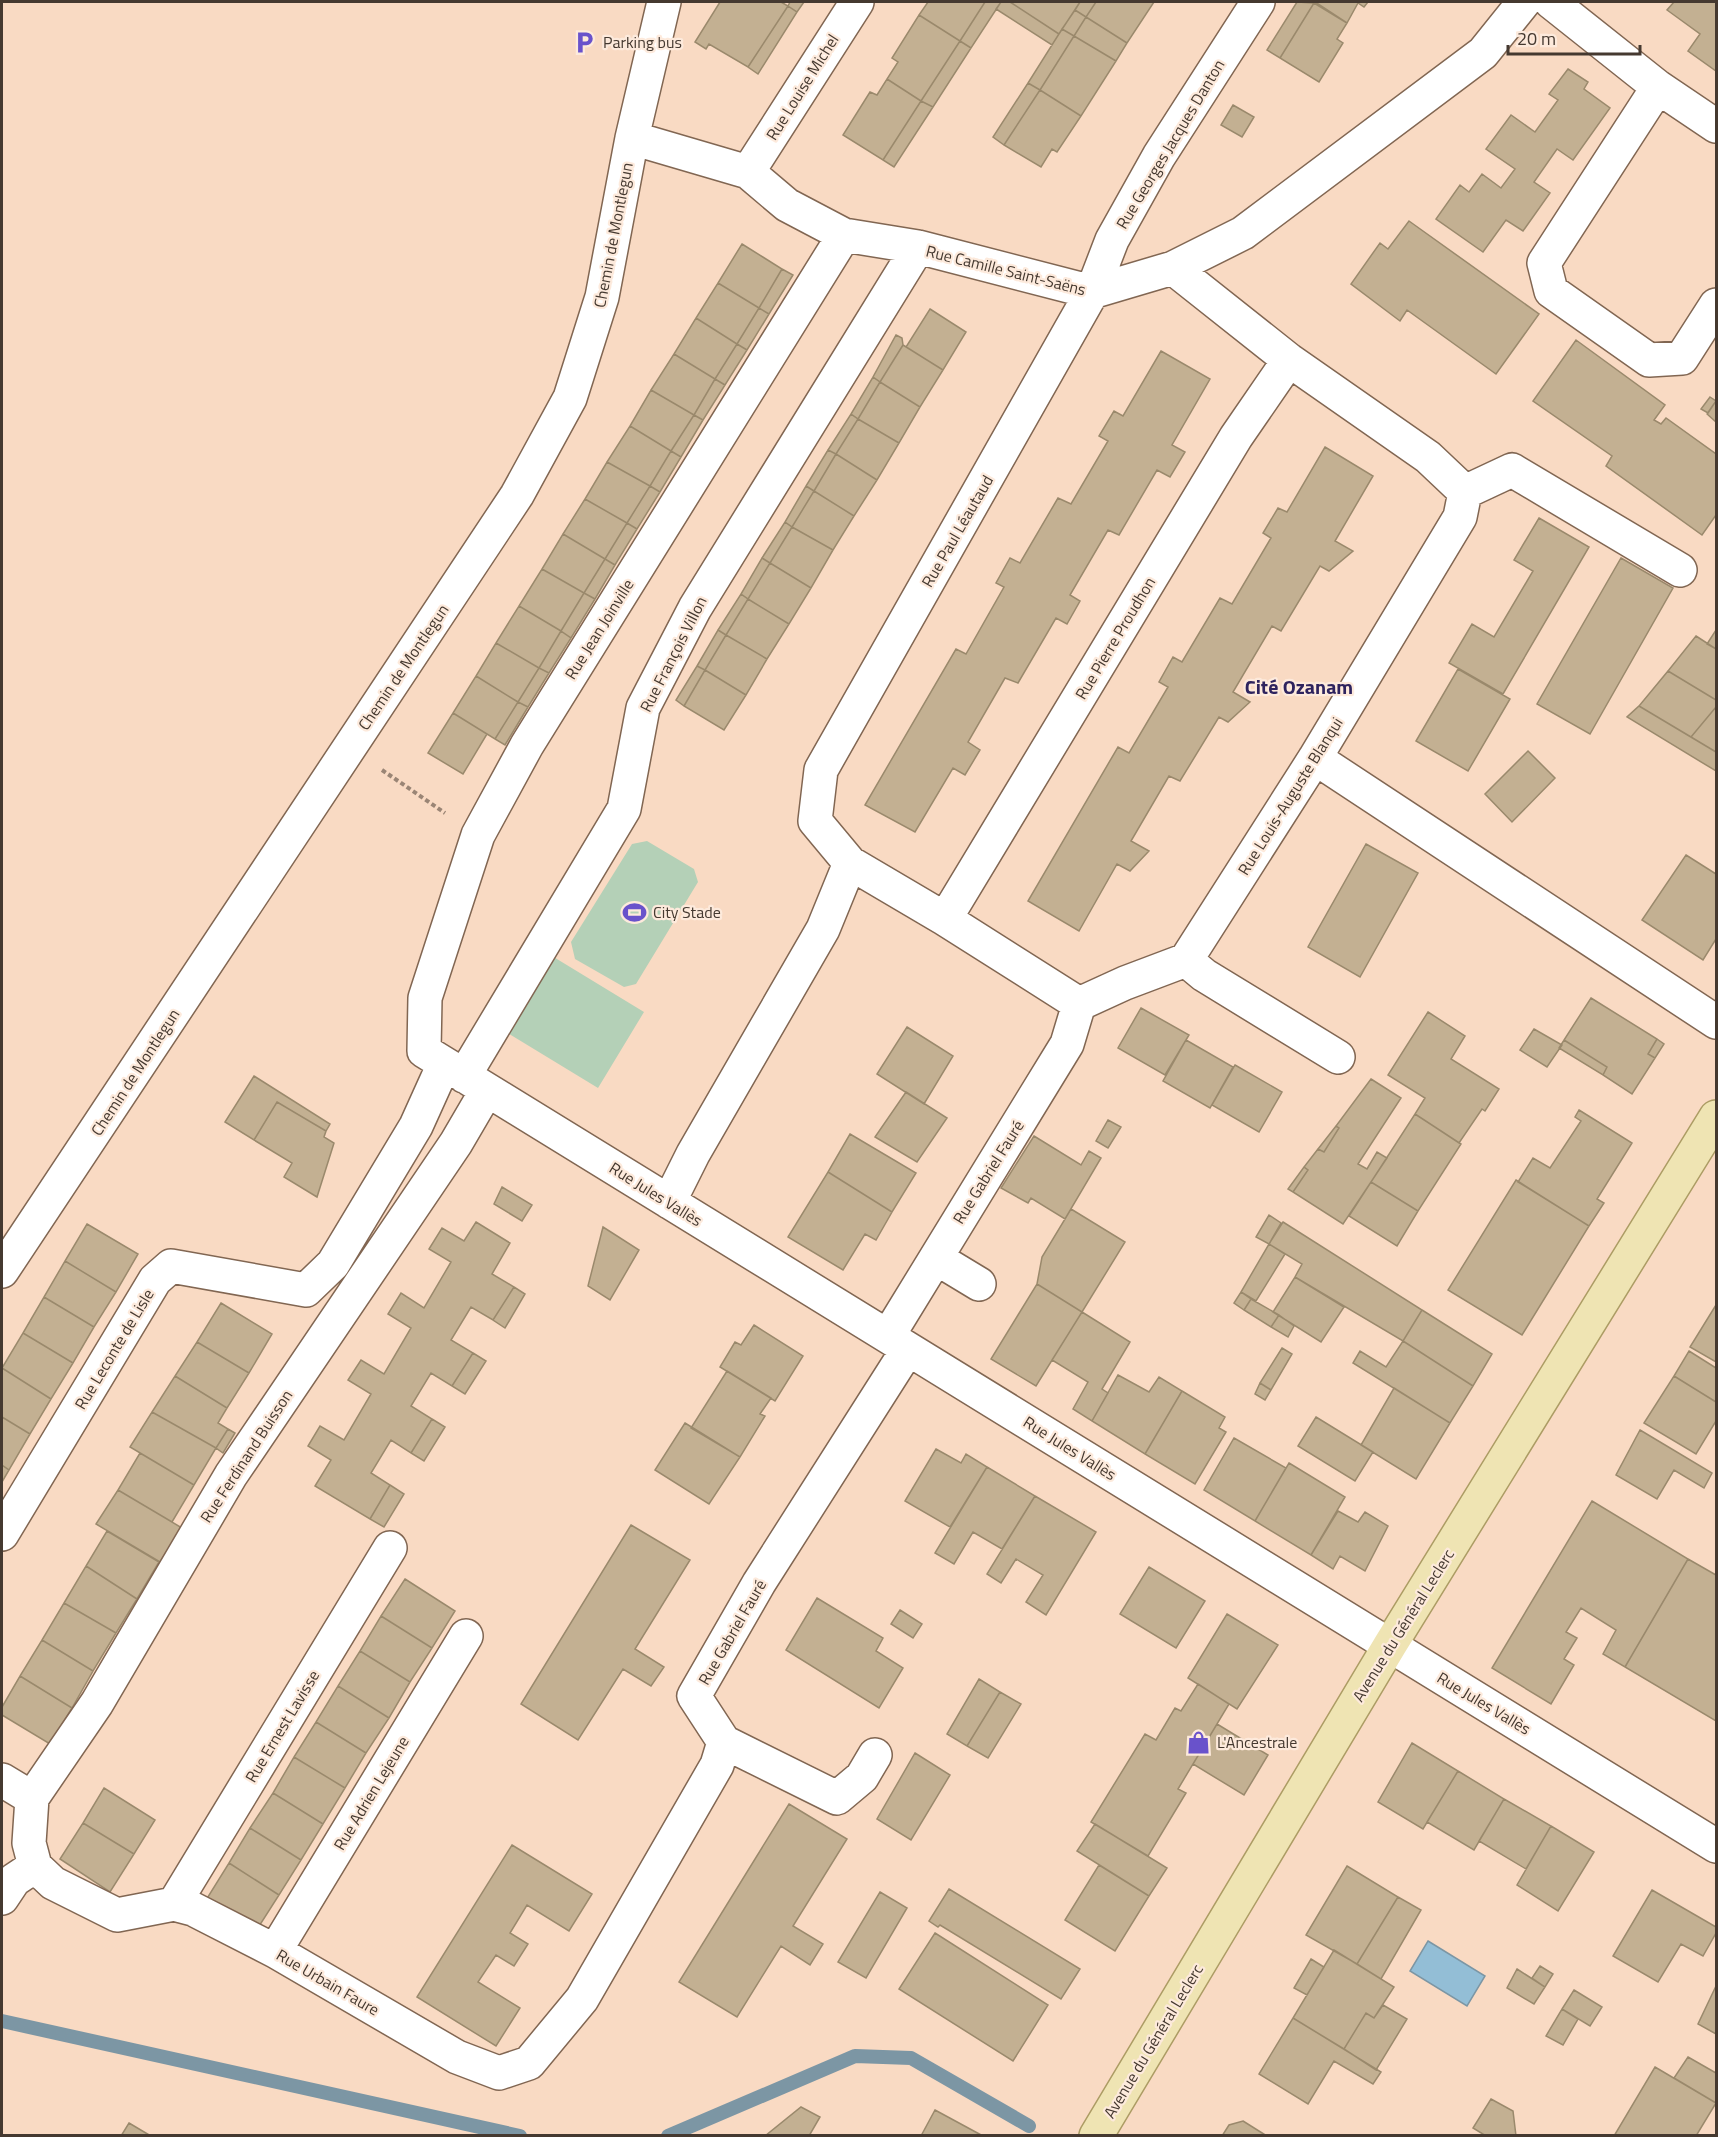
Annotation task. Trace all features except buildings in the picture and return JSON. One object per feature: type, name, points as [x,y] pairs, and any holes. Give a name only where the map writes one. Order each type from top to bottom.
[{"type":"main road","name":"Avenue du Général Leclerc","points":[[1096,2136],[1390,1645],[1716,1118]]},
{"type":"street","name":"Chemin de Montlegun","points":[[2,1270],[517,495],[570,398],[602,297],[632,138],[664,2]]},
{"type":"street","name":"Rue Louise Michel","points":[[748,172],[857,2]]},
{"type":"street","name":"Rue Georges Jacques Danton","points":[[1092,292],[1112,240],[1159,156],[1258,2]]},
{"type":"street","name":"Rue Camille Saint-Saëns","points":[[632,138],[748,172],[787,205],[844,235],[918,247],[1092,292],[1173,268],[1243,233],[1483,53],[1524,2]]},
{"type":"street","points":[[1551,2],[1658,87],[1716,126]]},
{"type":"street","points":[[1658,87],[1544,263],[1551,291],[1649,360],[1682,358],[1716,305]]},
{"type":"street","name":"Rue Jean Joinville","points":[[455,1070],[425,998],[478,835],[527,745],[844,235]]},
{"type":"street","name":"Rue François Villon","points":[[455,1070],[624,809],[643,708],[695,608],[918,247]]},
{"type":"street","points":[[1173,268],[1289,360],[1428,457],[1465,492],[1512,470],[1680,570]]},
{"type":"street","name":"Rue Paul Léautaud","points":[[850,863],[815,821],[821,770],[1092,292]]},
{"type":"street","name":"Rue Pierre Proudhon","points":[[945,919],[1236,437],[1289,360]]},
{"type":"street","name":"Rue Louis-Auguste Blanqui","points":[[1186,960],[1315,758],[1460,517],[1465,492]]},
{"type":"street","points":[[1315,758],[1716,1022]]},
{"type":"street","points":[[669,1202],[693,1154],[823,929],[850,863],[945,919],[1079,1004],[1125,983],[1186,960],[1204,975],[1338,1057]]},
{"type":"street","name":"Rue Gabriel Fauré","points":[[724,1742],[694,1696],[898,1342],[936,1258],[1067,1044],[1079,1004]]},
{"type":"street","name":"Rue Jules Vallès","points":[[455,1070],[1716,1846]]},
{"type":"street","name":"Rue Leconte de Lisle","points":[[2,1534],[155,1280],[171,1266],[306,1290],[333,1264],[416,1126],[455,1070]]},
{"type":"street","name":"Rue Ferdinand Buisson","points":[[32,1798],[97,1703],[231,1475],[456,1143],[455,1070]]},
{"type":"street","points":[[936,1258],[979,1284]]},
{"type":"street","name":"Rue Ernest Lavisse","points":[[174,1904],[390,1548]]},
{"type":"street","name":"Rue Adrien Lejeune","points":[[275,1951],[466,1636]]},
{"type":"street","points":[[724,1742],[837,1798],[862,1777],[875,1755]]},
{"type":"street","name":"Rue Urbain Faure","points":[[174,1904],[193,1909],[275,1951],[457,2057],[499,2073],[529,2063],[582,1999],[717,1765],[724,1742]]},
{"type":"street","points":[[2,1780],[32,1798],[29,1843],[36,1866],[53,1882],[117,1916],[174,1904]]},
{"type":"street","points":[[2,1898],[14,1880],[36,1866]]},
{"type":"path","points":[[349,748],[478,835]]},
{"type":"green space","name":"City Stade","points":[[647,841],[694,869],[698,882],[636,984],[624,987],[575,959],[571,942],[632,844]]},
{"type":"green space","points":[[552,956],[644,1012],[598,1088],[506,1032]]},
{"type":"water","points":[[1428,1941],[1485,1976],[1467,2006],[1410,1971]]},
{"type":"waterway","points":[[2,2021],[520,2136]]},
{"type":"waterway","points":[[668,2136],[855,2056],[911,2058],[1029,2126]]},
{"type":"place","name":"Parking bus","points":[[585,42]]},
{"type":"place","name":"City Stade","points":[[635,912]]},
{"type":"place","name":"L'Ancestrale","points":[[1199,1742]]},
{"type":"district","name":"Cité Ozanam","points":[[1299,686]]}]
